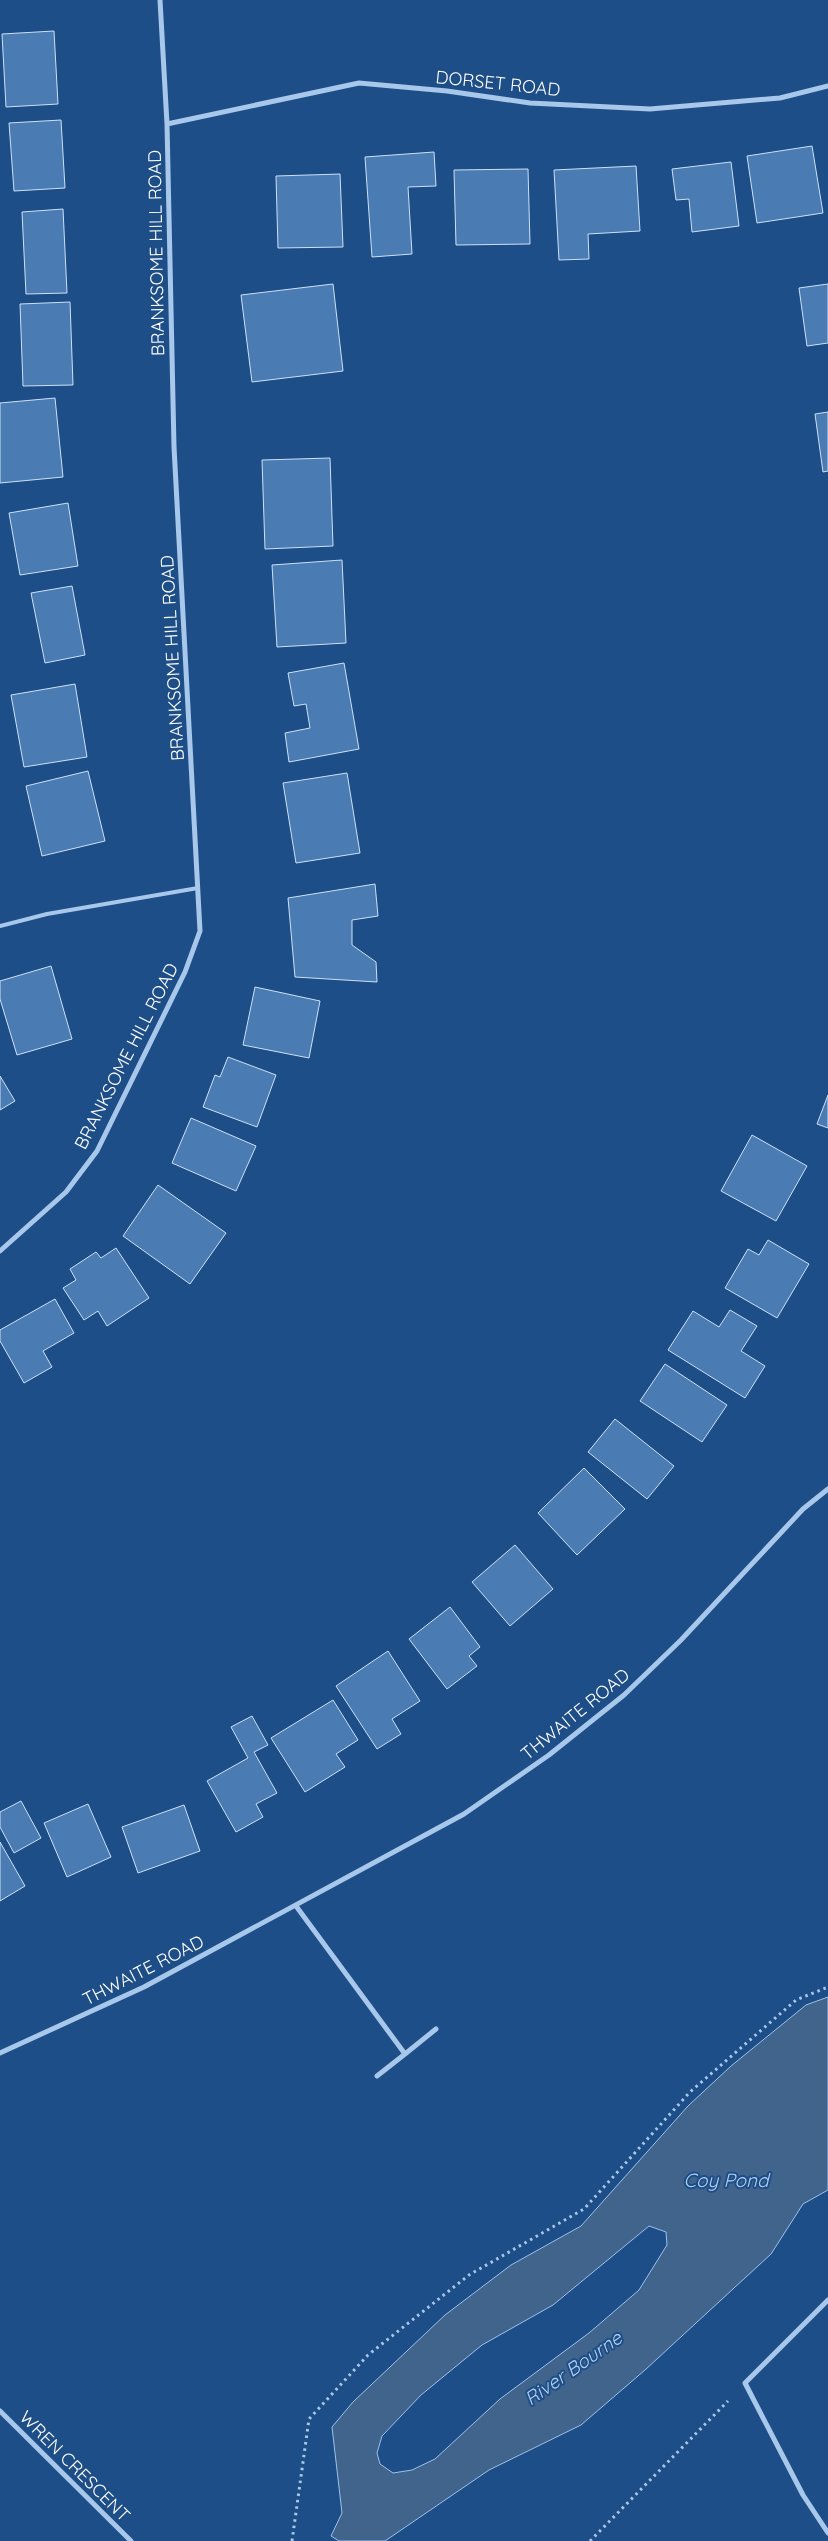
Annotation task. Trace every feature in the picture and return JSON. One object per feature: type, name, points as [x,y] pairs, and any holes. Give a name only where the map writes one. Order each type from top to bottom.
[{"type":"street","name":"BRANKSOME HILL ROAD","points":[[0,1251],[66,1192],[97,1151],[185,972],[200,931],[174,446],[167,124],[160,0]]},
{"type":"street","name":"DORSET ROAD","points":[[167,124],[360,83],[447,91],[530,103],[650,109],[780,98],[828,86]]},
{"type":"street","name":"THWAITE ROAD","points":[[0,2053],[144,1987],[464,1814],[549,1755],[624,1695],[681,1640],[803,1509],[828,1489]]},
{"type":"street","points":[[296,1906],[405,2054]]},
{"type":"street","points":[[378,2076],[436,2029]]},
{"type":"street","points":[[828,2300],[746,2382],[802,2495],[828,2533]]},
{"type":"street","name":"WREN CRESCENT","points":[[0,2411],[131,2541]]},
{"type":"lane","points":[[0,926],[47,914],[198,888]]},
{"type":"path","points":[[292,2541],[309,2419],[368,2355],[469,2275],[584,2209],[690,2092],[796,2000],[828,1988]]},
{"type":"path","points":[[590,2541],[746,2382]]},
{"type":"water","name":"Coy Pond","points":[[828,1997],[828,2190],[803,2204],[771,2254],[645,2370],[581,2425],[489,2470],[385,2541],[339,2541],[331,2536],[342,2513],[332,2427],[353,2402],[445,2315],[511,2265],[581,2226],[688,2106],[731,2066],[806,2005]],"holes":[[[649,2226],[666,2232],[667,2245],[639,2290],[589,2333],[500,2399],[435,2459],[412,2470],[393,2473],[380,2464],[377,2453],[382,2436],[421,2395],[482,2345],[553,2305]]]},
{"type":"building","points":[[54,31],[58,104],[6,107],[2,34]]},
{"type":"building","points":[[61,120],[65,188],[14,191],[9,123]]},
{"type":"building","points":[[812,146],[823,213],[757,223],[747,156]]},
{"type":"building","points":[[434,152],[436,186],[408,187],[412,254],[372,257],[365,157]]},
{"type":"building","points":[[731,162],[739,226],[692,232],[689,199],[676,200],[672,169]]},
{"type":"building","points":[[636,166],[640,231],[588,234],[589,259],[559,260],[554,170]]},
{"type":"building","points":[[528,169],[530,244],[456,245],[454,170]]},
{"type":"building","points":[[340,174],[343,247],[278,248],[276,176]]},
{"type":"building","points":[[63,209],[67,293],[26,294],[22,212]]},
{"type":"building","points":[[333,284],[343,371],[252,382],[241,295]]},
{"type":"building","points":[[828,284],[828,343],[807,346],[799,288]]},
{"type":"building","points":[[70,302],[73,385],[23,386],[20,304]]},
{"type":"building","points":[[55,398],[63,477],[0,483],[0,403]]},
{"type":"building","points":[[828,412],[828,471],[823,472],[815,414]]},
{"type":"building","points":[[330,458],[333,546],[265,549],[262,460]]},
{"type":"building","points":[[68,503],[78,566],[20,575],[9,513]]},
{"type":"building","points":[[342,560],[346,643],[277,647],[272,565]]},
{"type":"building","points":[[72,586],[85,655],[45,663],[31,593]]},
{"type":"building","points":[[344,663],[359,749],[289,762],[285,733],[310,728],[306,704],[294,706],[288,673]]},
{"type":"building","points":[[75,684],[87,757],[24,767],[11,695]]},
{"type":"building","points":[[88,771],[105,841],[42,856],[26,786]]},
{"type":"building","points":[[347,773],[360,853],[296,863],[283,783]]},
{"type":"building","points":[[375,884],[378,916],[352,920],[352,945],[376,962],[377,982],[295,977],[288,898]]},
{"type":"building","points":[[51,966],[72,1039],[17,1055],[0,999],[0,981]]},
{"type":"building","points":[[255,987],[320,1001],[309,1058],[243,1045]]},
{"type":"building","points":[[228,1057],[276,1075],[257,1127],[203,1107],[215,1075],[220,1077]]},
{"type":"building","points":[[0,1076],[15,1101],[0,1110]]},
{"type":"building","points":[[828,1095],[828,1128],[817,1124]]},
{"type":"building","points":[[191,1118],[256,1146],[236,1191],[172,1163]]},
{"type":"building","points":[[752,1135],[807,1166],[776,1221],[721,1191]]},
{"type":"building","points":[[158,1185],[226,1233],[190,1284],[123,1236]]},
{"type":"building","points":[[768,1240],[809,1264],[777,1318],[725,1288],[748,1249],[759,1255]]},
{"type":"building","points":[[116,1248],[149,1298],[107,1326],[98,1311],[84,1320],[63,1288],[76,1280],[70,1269],[96,1252],[101,1258]]},
{"type":"building","points":[[55,1299],[74,1333],[43,1351],[52,1367],[24,1383],[0,1341],[0,1330]]},
{"type":"building","points":[[730,1310],[757,1326],[741,1351],[765,1366],[745,1398],[668,1350],[693,1311],[719,1327]]},
{"type":"building","points":[[665,1364],[727,1405],[702,1442],[640,1401]]},
{"type":"building","points":[[615,1419],[674,1466],[647,1499],[588,1452]]},
{"type":"building","points":[[584,1468],[625,1509],[577,1555],[538,1513]]},
{"type":"building","points":[[515,1545],[553,1589],[510,1626],[472,1582]]},
{"type":"building","points":[[450,1607],[480,1647],[469,1656],[477,1666],[447,1689],[409,1639]]},
{"type":"building","points":[[388,1651],[420,1701],[392,1719],[401,1734],[377,1749],[336,1686]]},
{"type":"building","points":[[333,1700],[358,1740],[336,1754],[345,1767],[305,1792],[271,1738]]},
{"type":"building","points":[[252,1716],[268,1745],[254,1752],[277,1793],[256,1804],[263,1817],[236,1832],[207,1781],[248,1758],[231,1727]]},
{"type":"building","points":[[21,1801],[41,1838],[14,1853],[0,1827],[0,1812]]},
{"type":"building","points":[[88,1804],[111,1857],[67,1877],[44,1823]]},
{"type":"building","points":[[184,1805],[200,1851],[138,1873],[122,1827]]},
{"type":"building","points":[[0,1842],[25,1886],[0,1901]]},
{"type":"water label","name":"River Bourne","points":[[573,2368]]}]
